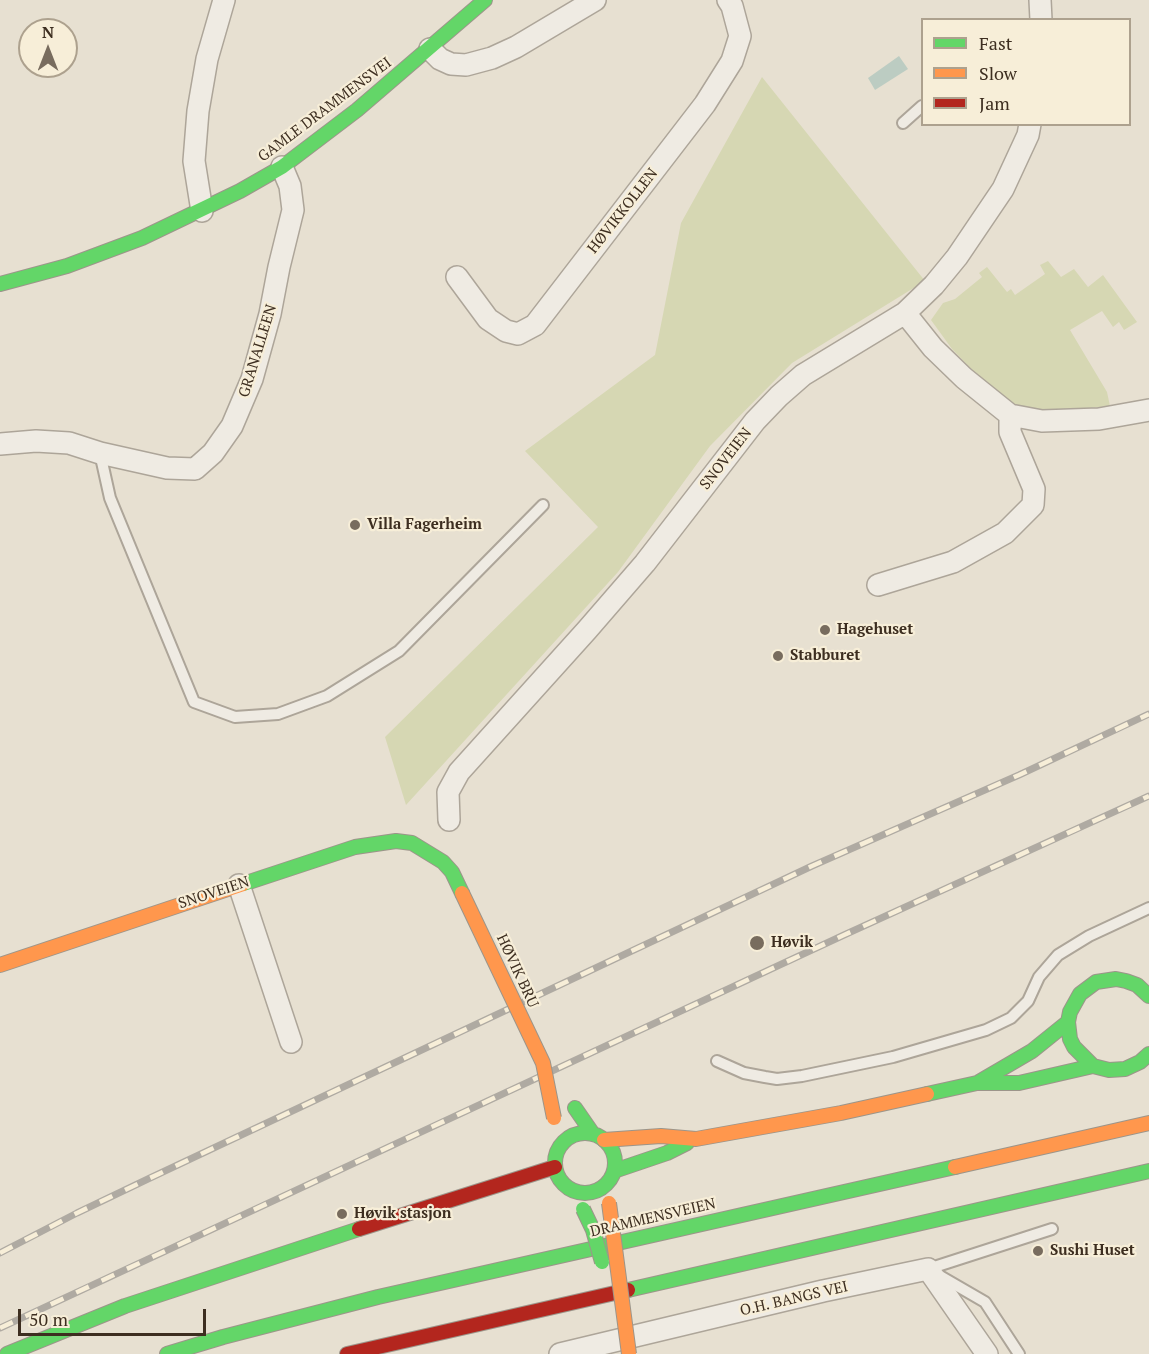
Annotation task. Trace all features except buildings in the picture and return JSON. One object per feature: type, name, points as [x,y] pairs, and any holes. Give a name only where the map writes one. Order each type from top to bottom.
[{"type":"main road","name":"GAMLE DRAMMENSVEI","points":[[0,284],[103,254],[201,211],[282,167],[357,110],[485,0]]},
{"type":"main road","name":"SNOVEIEN","points":[[0,964],[355,847],[379,842],[396,840],[412,843],[429,852],[452,872],[462,893]]},
{"type":"main road","name":"HØVIK BRU","points":[[462,893],[543,1063]]},
{"type":"main road","points":[[1126,981],[1144,970]]},
{"type":"main road","points":[[1149,996],[1137,985],[1126,981],[1106,980],[1088,987],[1074,1002],[1068,1022],[1070,1039],[1074,1047],[1093,1066],[1109,1070],[1125,1069],[1140,1062],[1149,1054]]},
{"type":"main road","points":[[977,1083],[1032,1051],[1068,1022]]},
{"type":"main road","points":[[543,1063],[560,1083]]},
{"type":"main road","points":[[543,1063],[558,1149],[555,1167],[561,1181],[572,1191],[583,1209],[593,1230],[604,1272],[624,1329]]},
{"type":"main road","points":[[558,1149],[564,1141],[583,1133],[598,1137],[661,1136],[696,1139],[841,1113],[977,1083],[1019,1083],[1093,1066]]},
{"type":"main road","points":[[572,1104],[613,1154],[614,1171],[607,1184],[591,1193],[572,1191]]},
{"type":"main road","name":"DRAMMENSVEIEN","points":[[166,1354],[378,1297],[1149,1123]]},
{"type":"main road","points":[[614,1171],[667,1153],[696,1139]]},
{"type":"main road","points":[[7,1354],[115,1310],[210,1277],[555,1167]]},
{"type":"main road","points":[[347,1354],[1149,1171]]},
{"type":"main road","points":[[1101,1181],[1149,1183]]},
{"type":"main road","points":[[607,1184],[629,1354]]},
{"type":"street","points":[[201,211],[194,161],[198,111],[207,59],[224,0]]},
{"type":"street","points":[[430,49],[440,59],[451,64],[466,65],[492,58],[516,47],[595,0]]},
{"type":"street","name":"HØVIKKOLLEN","points":[[458,277],[488,319],[507,331],[518,334],[535,325],[705,104],[732,61],[740,36],[732,6],[728,0]]},
{"type":"street","points":[[1040,0],[1041,18]]},
{"type":"street","name":"SNOVEIEN","points":[[449,820],[448,792],[459,772],[638,571],[755,421],[778,396],[803,375],[905,313],[934,285],[957,257],[1003,189],[1028,135],[1030,126]]},
{"type":"street","name":"GRANALLEEN","points":[[0,444],[36,441],[69,443],[100,453],[167,468],[195,469],[213,453],[232,426],[252,380],[270,314],[293,210],[290,186],[282,167]]},
{"type":"street","points":[[905,313],[933,348],[964,378],[1010,415],[1042,421],[1100,419],[1149,410]]},
{"type":"street","points":[[878,585],[952,562],[1005,533],[1033,506],[1034,489],[1010,432],[1010,415]]},
{"type":"street","points":[[239,885],[291,1042]]},
{"type":"street","points":[[928,1269],[987,1354]]},
{"type":"street","name":"O.H. BANGS VEI","points":[[560,1354],[823,1291],[928,1269]]},
{"type":"lane","points":[[903,123],[921,107]]},
{"type":"lane","points":[[100,453],[110,498],[194,702],[235,717],[278,714],[327,696],[399,651],[543,506]]},
{"type":"lane","points":[[717,1061],[744,1073],[777,1079],[893,1057],[986,1030],[1011,1018],[1028,1001],[1040,976],[1058,955],[1089,936],[1149,909]]},
{"type":"lane","points":[[928,1269],[1052,1229]]},
{"type":"lane","points":[[928,1269],[985,1302],[1019,1354]]},
{"type":"green space","points":[[762,77],[925,281],[792,363],[710,446],[618,572],[406,805],[385,737],[598,527],[525,451],[655,355],[681,223]]},
{"type":"green space","points":[[1048,261],[1061,277],[1074,269],[1088,287],[1103,275],[1137,322],[1124,330],[1119,322],[1113,327],[1102,311],[1070,330],[1107,392],[1110,406],[1050,412],[1026,409],[1010,402],[976,374],[952,349],[931,320],[943,303],[955,299],[982,277],[979,273],[987,267],[1007,292],[1011,289],[1015,295],[1045,274],[1040,265]]},
{"type":"shaded area","points":[[899,56],[908,69],[875,90],[868,78]]},
{"type":"railway","points":[[0,1253],[150,1178],[812,866],[1019,775],[1149,714]]},
{"type":"railway","points":[[0,1328],[844,935],[1149,796]]},
{"type":"traffic: fast","points":[[0,284],[67,266],[142,238],[240,191],[282,167],[357,110],[485,0]]},
{"type":"traffic: fast","points":[[243,884],[355,847],[396,841],[412,843],[443,862],[452,872],[462,893]]},
{"type":"traffic: fast","points":[[1149,996],[1137,985],[1126,981],[1116,979],[1096,982],[1080,994],[1070,1012],[1068,1022],[1070,1039],[1074,1047],[1093,1066],[1109,1070],[1125,1069],[1140,1062],[1149,1054]]},
{"type":"traffic: fast","points":[[979,1082],[1032,1051],[1068,1022]]},
{"type":"traffic: fast","points":[[927,1094],[977,1083],[1019,1083],[1093,1066]]},
{"type":"traffic: fast","points":[[575,1108],[593,1134]]},
{"type":"traffic: fast","points":[[585,1133],[602,1138],[610,1146],[615,1163],[610,1180],[602,1188],[585,1193],[568,1188],[560,1180],[555,1163],[560,1146],[568,1138],[585,1133]]},
{"type":"traffic: fast","points":[[614,1171],[667,1153],[687,1143]]},
{"type":"traffic: fast","points":[[167,1354],[223,1337],[378,1297],[955,1167]]},
{"type":"traffic: fast","points":[[628,1290],[1149,1171]]},
{"type":"traffic: fast","points":[[583,1209],[593,1230],[602,1262]]},
{"type":"traffic: fast","points":[[7,1354],[125,1306],[359,1229]]},
{"type":"traffic: slow","points":[[0,965],[243,884]]},
{"type":"traffic: slow","points":[[462,893],[543,1063],[554,1118]]},
{"type":"traffic: slow","points":[[604,1140],[661,1136],[696,1139],[841,1113],[927,1094]]},
{"type":"traffic: slow","points":[[955,1167],[1149,1123]]},
{"type":"traffic: slow","points":[[609,1203],[629,1354]]},
{"type":"traffic: jam","points":[[359,1229],[555,1167]]},
{"type":"traffic: jam","points":[[347,1354],[628,1290]]},
{"type":"place","name":"Villa Fagerheim","points":[[355,525]]},
{"type":"place","name":"Hagehuset","points":[[825,630]]},
{"type":"place","name":"Stabburet","points":[[778,656]]},
{"type":"place","name":"Høvik","points":[[757,943]]},
{"type":"place","name":"Høvik stasjon","points":[[342,1214]]},
{"type":"place","name":"Sushi Huset","points":[[1038,1251]]}]
